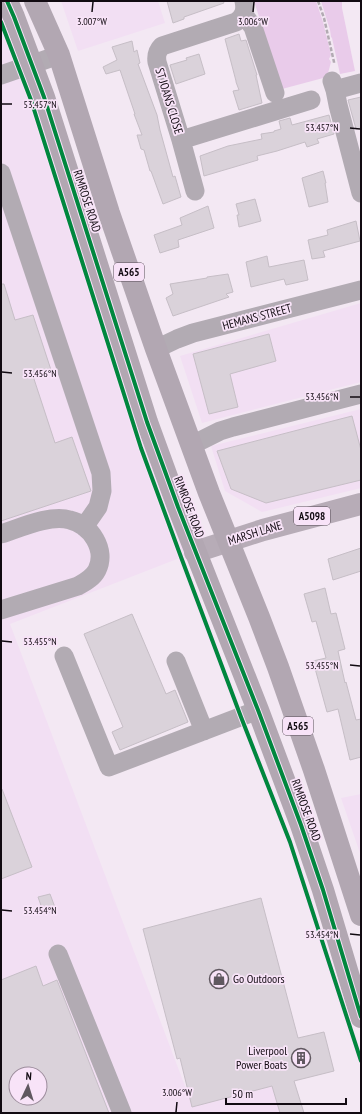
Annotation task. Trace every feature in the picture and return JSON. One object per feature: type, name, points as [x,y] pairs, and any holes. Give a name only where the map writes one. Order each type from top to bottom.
[{"type":"highway","name":"RIMROSE ROAD","points":[[7,1],[44,97],[147,422],[178,507],[258,710],[301,825],[361,1018]]},
{"type":"highway","name":"RIMROSE ROAD","points":[[35,1],[59,55],[109,213],[156,349],[228,541],[259,617],[314,770],[361,915]]},
{"type":"main road","name":"MARSH LANE","points":[[196,552],[263,530],[361,504]]},
{"type":"street","points":[[244,8],[253,27],[275,93]]},
{"type":"street","name":"ST JOANS CLOSE","points":[[181,140],[157,62],[156,55],[158,50],[162,46],[236,22],[241,19],[244,8]]},
{"type":"street","points":[[1,75],[59,55]]},
{"type":"street","points":[[356,190],[333,80],[361,82]]},
{"type":"street","points":[[195,190],[181,140],[311,100]]},
{"type":"street","points":[[1,173],[101,473],[102,491],[98,507],[84,527]]},
{"type":"street","name":"HEMANS STREET","points":[[156,349],[193,333],[361,290]]},
{"type":"street","points":[[192,445],[233,427],[361,394]]},
{"type":"street","points":[[1,534],[55,518],[70,520],[84,527],[96,539],[100,556],[97,570],[89,580],[78,586],[1,610]]},
{"type":"street","points":[[64,656],[109,767],[258,710]]},
{"type":"street","points":[[176,661],[204,731]]},
{"type":"street","points":[[58,954],[122,1113]]},
{"type":"path","points":[[318,1],[324,18],[334,62],[333,80]]},
{"type":"shaded area","points":[[1,1],[195,552],[10,624],[191,1102],[279,1085],[287,1113],[1,1113]]},
{"type":"shaded area","points":[[61,1],[158,1],[165,23],[78,51]]},
{"type":"shaded area","points":[[254,1],[316,1],[331,55],[329,59],[331,62],[327,77],[282,89]]},
{"type":"shaded area","points":[[321,1],[347,1],[342,2],[342,8],[355,71],[340,74],[330,30]]},
{"type":"shaded area","points":[[361,303],[361,382],[202,423],[180,356]]},
{"type":"shaded area","points":[[361,409],[361,488],[262,512],[225,491],[211,446]]},
{"type":"shaded area","points":[[361,794],[361,856],[341,798]]},
{"type":"building","points":[[167,1],[223,1],[224,3],[184,17],[184,19],[173,23]]},
{"type":"building","points":[[239,34],[241,41],[246,40],[257,75],[262,103],[239,110],[233,91],[239,90],[225,39]]},
{"type":"building","points":[[132,41],[134,52],[137,50],[140,63],[138,64],[157,115],[173,177],[175,176],[181,197],[163,204],[150,171],[144,150],[141,149],[137,135],[142,135],[120,70],[106,74],[103,67],[117,60],[112,47]]},
{"type":"building","points":[[199,54],[205,74],[176,84],[170,65],[187,60],[186,58]]},
{"type":"building","points":[[361,97],[361,128],[356,129],[348,100]]},
{"type":"building","points":[[329,115],[334,134],[317,139],[319,143],[307,147],[305,142],[257,156],[258,160],[204,176],[200,156],[228,146],[262,139],[261,134],[274,132],[281,129],[279,121],[290,118],[292,125]]},
{"type":"building","points":[[323,171],[328,202],[309,207],[302,178]]},
{"type":"building","points":[[255,199],[261,221],[239,227],[237,215],[239,215],[236,204]]},
{"type":"building","points":[[208,206],[214,228],[178,240],[179,247],[160,253],[154,235],[182,225],[180,218]]},
{"type":"building","points":[[356,221],[360,241],[323,251],[325,257],[312,259],[308,240],[328,235],[327,230]]},
{"type":"building","points":[[267,256],[269,267],[304,260],[308,280],[286,285],[284,279],[251,287],[246,262]]},
{"type":"building","points":[[228,274],[233,292],[226,294],[229,297],[173,316],[166,298],[173,294],[170,284]]},
{"type":"building","points":[[1,284],[4,284],[15,320],[33,315],[51,370],[33,376],[55,443],[72,437],[91,491],[1,521]]},
{"type":"building","points":[[269,334],[276,361],[230,374],[238,407],[209,414],[193,354]]},
{"type":"building","points":[[352,416],[361,450],[361,480],[266,503],[231,489],[217,451]]},
{"type":"building","points":[[361,548],[361,571],[333,580],[328,559]]},
{"type":"building","points":[[325,588],[331,614],[336,613],[345,649],[338,651],[345,683],[346,682],[356,720],[361,719],[361,757],[350,760],[338,709],[327,712],[313,661],[326,658],[316,621],[312,622],[304,594]]},
{"type":"building","points":[[132,614],[166,694],[175,690],[188,722],[120,750],[112,732],[123,727],[84,634]]},
{"type":"building","points":[[1,789],[32,867],[1,879]]},
{"type":"building","points":[[50,894],[56,910],[44,914],[38,897]]},
{"type":"building","name":"Go Outdoors","points":[[261,898],[298,1038],[324,1032],[334,1071],[294,1081],[304,1113],[280,1113],[272,1086],[192,1107],[180,1058],[177,1059],[143,929]]},
{"type":"building","points":[[36,966],[43,986],[57,980],[109,1113],[1,1113],[1,980]]},
{"type":"cycle path","points":[[7,1],[44,97],[147,422],[178,507],[258,710],[301,825],[323,890],[361,1017]]},
{"type":"cycle path","points":[[1,22],[31,100],[141,448],[241,717],[290,842],[361,1061]]},
{"type":"place","name":"Go Outdoors","points":[[219,979]]},
{"type":"place","name":"Liverpool Power Boats","points":[[301,1058]]}]
